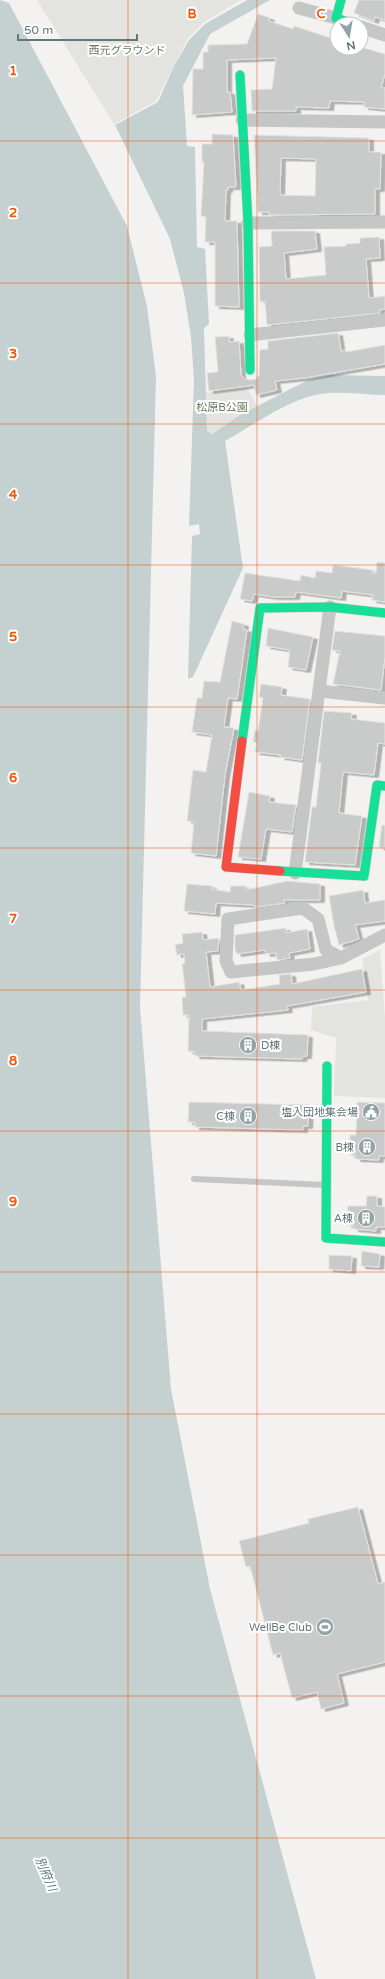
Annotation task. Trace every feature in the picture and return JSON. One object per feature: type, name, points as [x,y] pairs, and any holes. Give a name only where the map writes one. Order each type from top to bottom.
[{"type":"street","points":[[337,16],[341,0]]},
{"type":"street","points":[[299,8],[329,16]]},
{"type":"street","points":[[369,30],[385,35]]},
{"type":"street","points":[[240,75],[248,223],[250,370]]},
{"type":"street","points":[[242,120],[385,122]]},
{"type":"street","points":[[248,223],[385,222]]},
{"type":"street","points":[[250,335],[385,320]]},
{"type":"street","points":[[385,613],[330,607],[260,608],[226,867],[295,873],[364,876],[377,785],[385,786]]},
{"type":"street","points":[[295,873],[330,607]]},
{"type":"street","points":[[320,690],[385,698]]},
{"type":"street","points":[[341,958],[326,950],[318,919],[303,908],[228,919],[226,961],[230,972],[314,964],[341,958],[385,935]]},
{"type":"street","points":[[327,1066],[326,1238],[385,1242]]},
{"type":"lane","points":[[194,1179],[326,1185]]},
{"type":"green space","name":"西元グラウンド","points":[[37,0],[241,0],[204,22],[188,38],[156,101],[114,124]]},
{"type":"green space","name":"松原B公園","points":[[247,388],[257,406],[240,415],[212,434],[207,431],[205,393]]},
{"type":"green space","points":[[380,950],[385,1018],[385,1098],[334,1096],[336,1038],[311,1030],[312,1007],[368,1000],[362,959]]},
{"type":"water","name":"別府川","points":[[0,0],[9,3],[127,226],[147,306],[156,376],[140,1007],[171,1389],[210,1589],[316,1979],[0,1979]]},
{"type":"water","points":[[247,0],[270,0],[210,34],[183,86],[187,146],[195,147],[197,247],[205,249],[209,324],[204,328],[207,431],[212,434],[240,415],[306,381],[330,375],[385,376],[385,395],[341,393],[315,395],[304,398],[280,409],[225,441],[243,568],[193,677],[188,679],[192,536],[200,534],[199,524],[189,526],[194,380],[191,337],[184,293],[170,239],[115,125],[158,102],[174,66],[189,40],[205,24]]},
{"type":"building","points":[[359,0],[385,0],[385,20],[375,17],[374,21],[369,19],[369,16],[362,16],[354,13]]},
{"type":"building","points":[[258,14],[270,18],[269,21],[293,29],[294,26],[329,37],[329,56],[369,56],[369,49],[385,54],[385,74],[381,88],[385,88],[385,109],[364,107],[364,102],[330,101],[329,108],[296,107],[296,111],[252,111],[251,90],[272,89],[276,58],[227,60],[227,92],[230,92],[232,112],[192,115],[193,69],[203,69],[203,52],[208,52],[208,45],[247,44]]},
{"type":"building","points":[[212,134],[233,135],[236,187],[228,187],[228,190],[226,190],[225,221],[237,221],[239,307],[215,306],[215,242],[205,242],[206,217],[201,216],[204,162],[202,162],[202,144],[212,144]]},
{"type":"building","points":[[254,135],[369,138],[369,152],[381,152],[380,189],[375,189],[375,214],[269,215],[269,212],[258,212]],"holes":[[[281,158],[316,159],[315,196],[280,195]]]},
{"type":"building","points":[[271,231],[315,231],[317,249],[284,253],[286,279],[326,275],[324,247],[346,246],[346,244],[360,243],[360,238],[379,237],[380,258],[366,259],[369,298],[385,296],[385,309],[379,310],[380,313],[267,325],[265,301],[260,302],[259,247],[272,246]]},
{"type":"building","points":[[338,333],[341,351],[346,350],[346,352],[385,345],[385,364],[304,378],[275,381],[277,390],[256,395],[254,385],[209,391],[207,373],[218,372],[215,337],[229,336],[229,342],[239,341],[241,375],[245,379],[251,380],[256,379],[259,375],[260,350],[268,349],[268,341]]},
{"type":"building","points":[[377,562],[385,563],[385,602],[372,600],[373,595],[342,591],[341,598],[296,592],[295,597],[274,597],[254,594],[252,601],[240,599],[245,573],[300,581],[301,575],[315,578],[316,571],[332,573],[333,565],[373,570],[372,573],[376,573]]},
{"type":"building","points":[[232,621],[244,624],[243,629],[247,630],[237,699],[228,698],[224,727],[234,728],[225,775],[216,856],[191,853],[194,822],[187,821],[193,770],[206,772],[212,735],[192,732],[197,698],[202,698],[204,681],[220,682]]},
{"type":"building","points":[[268,628],[313,637],[306,670],[288,667],[290,650],[266,646]]},
{"type":"building","points":[[335,631],[385,636],[385,657],[381,690],[333,684],[340,651],[332,650]]},
{"type":"building","points":[[261,684],[282,687],[281,695],[310,699],[302,760],[280,757],[281,755],[255,752],[257,743],[253,742],[255,730],[258,731],[263,698],[259,697]]},
{"type":"building","points":[[324,711],[352,713],[351,719],[385,723],[385,744],[378,743],[374,775],[343,772],[339,813],[362,816],[355,865],[305,862],[312,807],[316,807],[321,763],[318,763]]},
{"type":"building","points":[[249,792],[270,796],[269,802],[296,805],[292,832],[266,829],[261,859],[238,857]]},
{"type":"building","points":[[382,825],[385,826],[385,848],[379,847]]},
{"type":"building","points":[[287,881],[320,884],[320,900],[284,900],[285,903],[255,907],[254,905],[216,903],[215,914],[184,911],[187,884],[212,886],[212,889],[230,892],[231,886],[246,886],[246,890]]},
{"type":"building","points":[[363,890],[365,903],[385,900],[385,921],[355,925],[359,939],[339,945],[329,896]]},
{"type":"building","points":[[286,928],[286,933],[307,929],[310,949],[289,953],[290,958],[277,960],[276,953],[266,954],[265,950],[237,954],[235,949],[235,935]]},
{"type":"building","points":[[202,932],[203,940],[219,938],[218,951],[206,952],[210,987],[239,982],[241,990],[280,984],[279,975],[291,974],[292,984],[362,969],[366,992],[287,1006],[288,1010],[202,1019],[202,1031],[308,1035],[307,1056],[303,1056],[302,1059],[195,1056],[195,1052],[188,1051],[189,1015],[183,1015],[182,997],[186,997],[182,964],[185,963],[184,954],[177,955],[175,945],[183,943],[182,934]]},
{"type":"building","name":"C棟","points":[[189,1102],[309,1105],[308,1126],[303,1126],[303,1130],[195,1127],[195,1122],[188,1122]]},
{"type":"building","points":[[357,1102],[385,1103],[385,1156],[379,1156],[379,1160],[356,1159],[356,1155],[350,1155],[350,1135],[356,1135]]},
{"type":"building","name":"A棟","points":[[367,1196],[377,1196],[377,1206],[385,1207],[385,1227],[376,1227],[376,1231],[354,1229],[354,1226],[347,1225],[348,1206],[366,1206]]},
{"type":"building","points":[[362,1251],[380,1254],[379,1267],[361,1266]]},
{"type":"building","points":[[329,1255],[352,1256],[351,1271],[329,1269]]},
{"type":"building","name":"WellBe Club","points":[[358,1507],[378,1584],[385,1582],[385,1662],[337,1674],[344,1703],[321,1709],[317,1692],[292,1698],[280,1653],[273,1655],[250,1566],[246,1567],[239,1541],[309,1523],[308,1519]]},
{"type":"traffic: fast","points":[[337,16],[341,0]]},
{"type":"traffic: fast","points":[[240,75],[248,223],[250,370]]},
{"type":"traffic: fast","points":[[242,741],[260,608],[330,607],[385,613]]},
{"type":"traffic: fast","points":[[280,871],[364,876],[377,785],[385,786]]},
{"type":"traffic: fast","points":[[327,1066],[326,1238],[385,1242]]},
{"type":"traffic: jam","points":[[242,741],[226,867],[280,871]]},
{"type":"place","name":"D棟","points":[[248,1045]]},
{"type":"place","name":"塩入団地集会場","points":[[371,1112]]},
{"type":"place","name":"C棟","points":[[248,1116]]},
{"type":"place","name":"B棟","points":[[367,1147]]},
{"type":"place","name":"A棟","points":[[366,1218]]},
{"type":"place","name":"WellBe Club","points":[[325,1627]]}]
